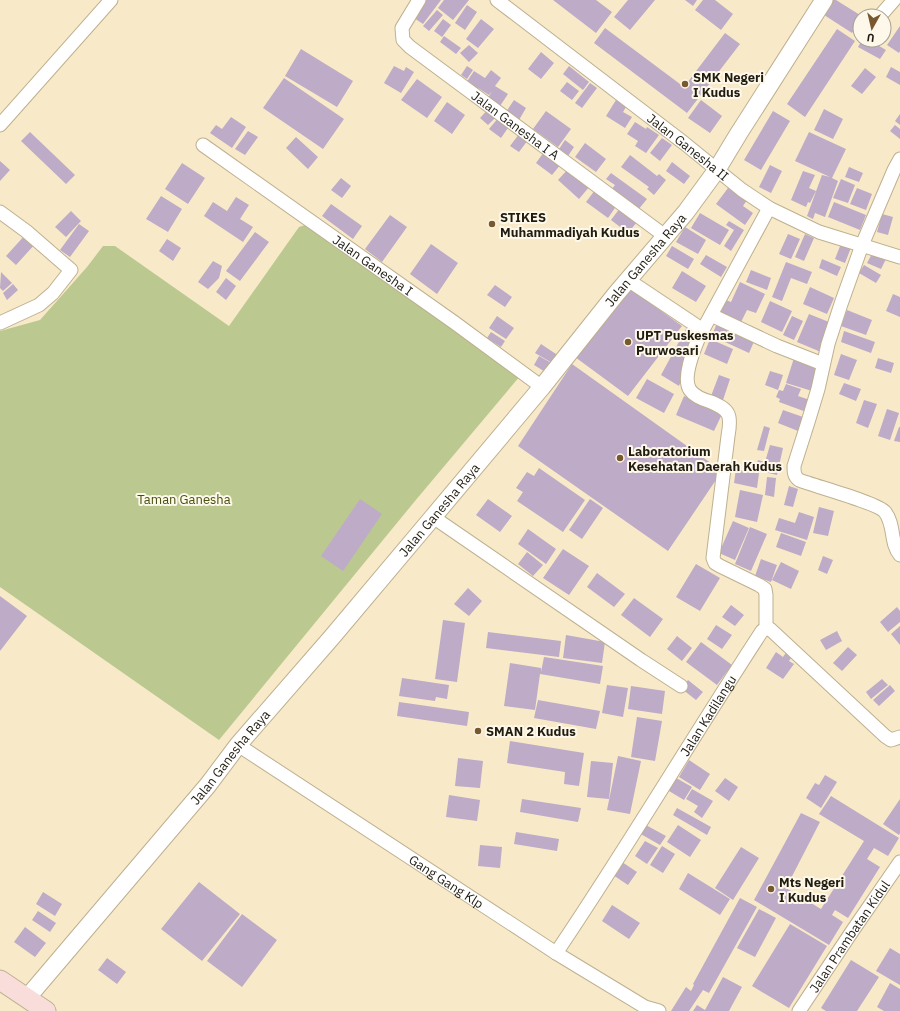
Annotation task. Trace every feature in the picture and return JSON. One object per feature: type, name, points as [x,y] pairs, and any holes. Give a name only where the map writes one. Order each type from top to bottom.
[{"type":"main road","points":[[0,980],[46,1011]]},
{"type":"street","points":[[0,125],[112,0]]},
{"type":"street","name":"Jalan Ganesha I A","points":[[419,0],[402,28],[403,40],[410,47],[665,236]]},
{"type":"street","name":"Jalan Ganesha II","points":[[497,0],[684,143],[716,171],[769,208],[819,232],[900,257]]},
{"type":"street","name":"Jalan Ganesha Raya","points":[[27,998],[208,785],[238,745],[332,637],[542,387],[628,280],[686,212],[716,171],[824,0]]},
{"type":"street","points":[[887,8],[894,0]]},
{"type":"street","name":"Jalan Ganesha I","points":[[203,145],[455,323],[542,387]]},
{"type":"street","points":[[900,159],[862,245],[828,344],[818,389],[794,466],[794,475],[799,480],[871,504],[885,511],[896,551],[900,555]]},
{"type":"street","points":[[769,208],[702,330],[692,354],[689,369],[688,385],[690,391],[704,400],[718,405],[729,415],[714,558],[715,563],[765,589],[766,629],[770,629],[885,736],[891,740],[900,737]]},
{"type":"street","points":[[0,212],[26,231],[71,270],[53,293],[39,305],[0,323]]},
{"type":"street","points":[[628,280],[702,330]]},
{"type":"street","points":[[711,315],[777,346],[823,364]]},
{"type":"street","points":[[433,517],[681,686]]},
{"type":"street","name":"Jalan Kadilangu","points":[[556,953],[599,890],[712,708],[762,631],[766,629]]},
{"type":"street","name":"Gang Gang Klp","points":[[238,745],[556,953],[645,1006],[658,1010]]},
{"type":"street","name":"Jalan Prambatan Kidul","points":[[799,1011],[900,862]]},
{"type":"green space","name":"Taman Ganesha","points":[[305,225],[520,376],[415,501],[219,740],[0,587],[0,331],[40,320],[87,267],[103,246],[115,246],[229,326],[299,227]]},
{"type":"building","points":[[423,0],[441,0],[423,24],[411,16]]},
{"type":"building","points":[[444,0],[469,0],[453,20],[438,8]]},
{"type":"building","points":[[553,0],[596,0],[612,12],[596,33]]},
{"type":"building","points":[[628,0],[655,0],[630,30],[614,17]]},
{"type":"building","points":[[685,0],[697,0],[693,6]]},
{"type":"building","points":[[703,0],[715,0],[733,14],[721,30],[695,10]]},
{"type":"building","points":[[829,0],[836,0],[852,10],[852,33],[821,13]]},
{"type":"building","points":[[467,5],[477,12],[465,30],[455,23]]},
{"type":"building","points":[[437,10],[443,15],[429,31],[423,26]]},
{"type":"building","points":[[443,19],[451,25],[442,37],[434,31]]},
{"type":"building","points":[[481,19],[494,29],[478,48],[466,39]]},
{"type":"building","points":[[900,26],[899,53],[892,48],[892,38]]},
{"type":"building","points":[[605,28],[684,87],[725,33],[740,44],[687,113],[594,43]]},
{"type":"building","points":[[837,29],[852,39],[852,46],[805,117],[787,104]]},
{"type":"building","points":[[444,36],[461,48],[456,54],[440,42]]},
{"type":"building","points":[[469,45],[478,53],[469,62],[460,53]]},
{"type":"building","points":[[860,48],[883,48],[886,50],[880,59]]},
{"type":"building","points":[[301,49],[353,81],[337,107],[285,76]]},
{"type":"building","points":[[541,52],[554,63],[541,79],[528,69]]},
{"type":"building","points":[[394,66],[404,71],[406,67],[414,72],[401,93],[384,83]]},
{"type":"building","points":[[467,66],[473,70],[467,79],[461,75]]},
{"type":"building","points":[[569,66],[589,82],[583,90],[563,74]]},
{"type":"building","points":[[891,67],[900,72],[900,85],[886,77]]},
{"type":"building","points":[[865,68],[876,77],[862,94],[851,86]]},
{"type":"building","points":[[491,70],[501,78],[495,86],[508,94],[500,106],[488,98],[492,91],[489,95],[478,88],[476,90],[466,83],[474,71],[485,78]]},
{"type":"building","points":[[284,78],[344,119],[323,149],[263,108]]},
{"type":"building","points":[[417,79],[442,97],[427,118],[401,100]]},
{"type":"building","points":[[567,82],[579,91],[572,100],[560,91]]},
{"type":"building","points":[[590,83],[597,88],[582,108],[575,103]]},
{"type":"building","points":[[514,100],[526,108],[519,120],[506,112]]},
{"type":"building","points":[[616,100],[626,107],[623,112],[632,117],[625,128],[606,116]]},
{"type":"building","points":[[701,100],[722,116],[710,133],[688,118]]},
{"type":"building","points":[[447,102],[465,115],[452,134],[434,121]]},
{"type":"building","points":[[490,107],[498,115],[488,125],[480,118]]},
{"type":"building","points":[[824,109],[843,119],[833,139],[814,130]]},
{"type":"building","points":[[546,111],[571,129],[558,147],[533,129]]},
{"type":"building","points":[[773,111],[790,121],[761,170],[744,160]]},
{"type":"building","points":[[900,114],[900,125],[895,121]]},
{"type":"building","points":[[231,117],[246,127],[232,148],[210,133],[216,125],[222,129]]},
{"type":"building","points":[[499,117],[510,125],[501,138],[489,129]]},
{"type":"building","points":[[635,122],[646,129],[647,127],[659,135],[646,153],[635,146],[638,141],[627,134]]},
{"type":"building","points":[[895,125],[900,129],[900,139],[890,131]]},
{"type":"building","points":[[248,131],[258,137],[245,155],[235,149]]},
{"type":"building","points":[[30,132],[75,175],[66,184],[21,141]]},
{"type":"building","points":[[809,132],[846,149],[832,178],[838,181],[825,217],[815,213],[813,219],[807,216],[822,175],[830,177],[795,161]]},
{"type":"building","points":[[519,134],[528,140],[519,152],[510,146]]},
{"type":"building","points":[[296,137],[318,157],[308,169],[286,148]]},
{"type":"building","points":[[662,138],[672,145],[660,161],[650,153]]},
{"type":"building","points":[[565,140],[574,147],[568,156],[559,149]]},
{"type":"building","points":[[585,143],[606,159],[596,172],[575,157]]},
{"type":"building","points":[[544,152],[561,164],[552,175],[536,163]]},
{"type":"building","points":[[630,155],[657,176],[659,174],[666,180],[654,195],[647,189],[649,187],[621,167]]},
{"type":"building","points":[[0,161],[10,170],[0,181]]},
{"type":"building","points":[[672,162],[690,176],[684,184],[666,171]]},
{"type":"building","points":[[182,163],[205,178],[188,204],[165,189]]},
{"type":"building","points":[[770,165],[782,171],[771,193],[759,187]]},
{"type":"building","points":[[849,167],[863,173],[859,182],[845,177]]},
{"type":"building","points":[[569,168],[590,186],[579,199],[558,180]]},
{"type":"building","points":[[803,171],[815,175],[809,188],[816,191],[810,203],[808,202],[806,207],[791,200]]},
{"type":"building","points":[[611,173],[647,199],[638,210],[611,190],[615,185],[606,179]]},
{"type":"building","points":[[341,178],[351,186],[342,198],[331,190]]},
{"type":"building","points":[[841,179],[855,185],[848,203],[833,198]]},
{"type":"building","points":[[731,184],[749,197],[743,206],[753,213],[745,225],[716,204]]},
{"type":"building","points":[[857,188],[872,194],[866,210],[850,204]]},
{"type":"building","points":[[595,190],[617,205],[608,218],[586,202]]},
{"type":"building","points":[[161,196],[182,209],[168,232],[146,219]]},
{"type":"building","points":[[236,197],[249,205],[240,219],[253,227],[243,242],[204,216],[213,202],[227,211]]},
{"type":"building","points":[[834,202],[866,215],[860,230],[828,217]]},
{"type":"building","points":[[331,204],[362,226],[353,239],[322,216]]},
{"type":"building","points":[[620,208],[637,222],[628,233],[611,220]]},
{"type":"building","points":[[71,211],[81,221],[66,237],[55,227]]},
{"type":"building","points":[[700,213],[729,230],[720,245],[691,228]]},
{"type":"building","points":[[882,214],[893,217],[888,235],[877,232]]},
{"type":"building","points":[[390,215],[407,227],[382,262],[365,249]]},
{"type":"building","points":[[729,221],[744,230],[731,251],[724,246],[734,230],[726,225]]},
{"type":"building","points":[[79,224],[89,231],[70,257],[60,250]]},
{"type":"building","points":[[685,227],[706,240],[698,254],[676,242]]},
{"type":"building","points":[[255,232],[269,242],[240,281],[226,271]]},
{"type":"building","points":[[26,234],[36,243],[16,265],[6,256]]},
{"type":"building","points":[[788,234],[800,239],[791,259],[779,254]]},
{"type":"building","points":[[805,234],[814,238],[804,261],[795,257]]},
{"type":"building","points":[[167,239],[181,248],[173,261],[159,251]]},
{"type":"building","points":[[842,241],[852,245],[845,263],[835,259]]},
{"type":"building","points":[[431,244],[458,263],[437,294],[410,274]]},
{"type":"building","points":[[672,246],[694,259],[688,269],[666,256]]},
{"type":"building","points":[[874,250],[887,257],[881,269],[867,263]]},
{"type":"building","points":[[706,255],[727,267],[721,277],[700,264]]},
{"type":"building","points":[[822,259],[841,267],[837,276],[819,268]]},
{"type":"building","points":[[213,261],[222,266],[219,278],[208,289],[198,282]]},
{"type":"building","points":[[786,262],[812,272],[807,284],[791,278],[782,301],[772,297]]},
{"type":"building","points":[[864,265],[881,275],[876,283],[859,273]]},
{"type":"building","points":[[751,270],[771,278],[767,290],[746,282]]},
{"type":"building","points":[[682,271],[706,286],[696,302],[672,288]]},
{"type":"building","points":[[1,272],[12,283],[3,291],[0,288]]},
{"type":"building","points":[[226,278],[236,286],[226,300],[216,292]]},
{"type":"building","points":[[740,282],[765,294],[756,313],[747,310],[741,322],[720,312],[726,300],[731,302]]},
{"type":"building","points":[[13,284],[18,290],[7,300],[3,293]]},
{"type":"building","points":[[495,285],[512,297],[505,307],[487,295]]},
{"type":"building","name":"UPT Puskesmas Purwosari","points":[[628,287],[682,326],[628,396],[575,357]]},
{"type":"building","points":[[810,287],[834,298],[827,314],[803,304]]},
{"type":"building","points":[[893,294],[900,297],[900,317],[886,311]]},
{"type":"building","points":[[770,301],[792,311],[782,332],[761,322]]},
{"type":"building","points":[[847,310],[872,320],[866,335],[841,326]]},
{"type":"building","points":[[809,314],[834,324],[821,352],[797,342]]},
{"type":"building","points":[[497,316],[514,328],[506,339],[489,328]]},
{"type":"building","points":[[792,316],[803,321],[794,340],[783,335]]},
{"type":"building","points":[[718,321],[729,326],[723,340],[712,335]]},
{"type":"building","points":[[732,326],[756,337],[749,353],[725,342]]},
{"type":"building","points":[[687,327],[699,334],[679,386],[661,375]]},
{"type":"building","points":[[844,331],[875,342],[871,353],[841,342]]},
{"type":"building","points":[[491,332],[505,341],[501,347],[487,338]]},
{"type":"building","points":[[710,339],[733,349],[727,364],[704,354]]},
{"type":"building","points":[[541,344],[559,356],[554,364],[535,353]]},
{"type":"building","points":[[841,354],[857,360],[849,380],[834,375]]},
{"type":"building","points":[[539,356],[553,364],[547,373],[534,365]]},
{"type":"building","points":[[794,358],[820,366],[812,391],[786,383]]},
{"type":"building","points":[[878,358],[894,363],[891,373],[875,368]]},
{"type":"building","name":"Laboratorium Kesehatan Daerah Kudus","points":[[572,364],[722,471],[668,551],[518,446]]},
{"type":"building","points":[[770,371],[783,375],[778,390],[765,385]]},
{"type":"building","points":[[719,375],[730,379],[723,400],[711,396]]},
{"type":"building","points":[[647,379],[674,394],[664,413],[636,398]]},
{"type":"building","points":[[844,383],[861,389],[856,401],[839,394]]},
{"type":"building","points":[[786,384],[801,389],[798,396],[813,401],[809,413],[779,402],[780,399],[776,397],[779,390],[783,391]]},
{"type":"building","points":[[684,396],[723,412],[714,431],[676,415]]},
{"type":"building","points":[[864,400],[877,404],[868,428],[856,423]]},
{"type":"building","points":[[887,409],[899,413],[890,440],[878,436]]},
{"type":"building","points":[[783,410],[803,417],[798,431],[778,423]]},
{"type":"building","points":[[764,426],[770,428],[764,451],[757,450]]},
{"type":"building","points":[[900,427],[900,442],[894,441]]},
{"type":"building","points":[[770,445],[783,448],[777,475],[755,470],[758,460],[765,462]]},
{"type":"building","points":[[539,468],[585,500],[563,532],[517,501],[523,492],[516,488],[527,472],[534,476]]},
{"type":"building","points":[[736,469],[759,473],[757,488],[734,483]]},
{"type":"building","points":[[767,477],[776,478],[774,497],[765,495]]},
{"type":"building","points":[[789,486],[798,489],[793,507],[784,505]]},
{"type":"building","points":[[740,490],[763,495],[757,522],[735,517]]},
{"type":"building","points":[[360,499],[382,514],[343,571],[321,556]]},
{"type":"building","points":[[488,499],[512,516],[500,532],[476,515]]},
{"type":"building","points":[[590,499],[603,508],[582,539],[569,530]]},
{"type":"building","points":[[819,507],[834,511],[828,536],[813,533]]},
{"type":"building","points":[[799,512],[814,517],[807,540],[775,530],[779,518],[795,523]]},
{"type":"building","points":[[733,521],[749,528],[735,560],[719,553]]},
{"type":"building","points":[[750,527],[767,534],[751,571],[735,564]]},
{"type":"building","points":[[528,529],[556,549],[546,564],[518,544]]},
{"type":"building","points":[[781,533],[806,542],[801,556],[776,547]]},
{"type":"building","points":[[563,549],[589,566],[569,595],[543,578]]},
{"type":"building","points":[[527,552],[543,565],[533,576],[518,564]]},
{"type":"building","points":[[823,556],[833,560],[827,574],[818,570]]},
{"type":"building","points":[[761,559],[777,565],[771,582],[755,576]]},
{"type":"building","points":[[781,562],[799,571],[791,589],[772,580]]},
{"type":"building","points":[[696,564],[720,578],[700,611],[676,597]]},
{"type":"building","points":[[597,573],[625,594],[614,607],[587,587]]},
{"type":"building","points":[[468,588],[482,601],[469,616],[454,604]]},
{"type":"building","points":[[0,596],[27,616],[0,651]]},
{"type":"building","points":[[634,598],[663,619],[650,637],[621,615]]},
{"type":"building","points":[[731,605],[744,615],[735,626],[722,617]]},
{"type":"building","points":[[897,607],[900,611],[900,622],[888,632],[880,622]]},
{"type":"building","points":[[443,620],[465,623],[457,682],[435,679]]},
{"type":"building","points":[[716,625],[732,635],[722,649],[707,639]]},
{"type":"building","points":[[900,626],[900,645],[891,634]]},
{"type":"building","points":[[837,631],[842,641],[826,650],[820,640]]},
{"type":"building","points":[[488,632],[561,641],[559,657],[486,648]]},
{"type":"building","points":[[566,635],[605,642],[602,663],[563,658]]},
{"type":"building","points":[[677,636],[692,648],[682,661],[667,649]]},
{"type":"building","points":[[701,642],[732,665],[717,685],[686,662]]},
{"type":"building","points":[[848,647],[857,655],[842,671],[833,663]]},
{"type":"building","points":[[787,651],[793,655],[789,661],[794,664],[783,679],[766,668],[776,652],[783,657]]},
{"type":"building","points":[[544,657],[603,666],[600,684],[540,674],[535,710],[504,706],[510,663],[541,668],[541,672]]},
{"type":"building","points":[[402,678],[449,685],[447,699],[436,697],[435,701],[399,696]]},
{"type":"building","points":[[882,679],[888,685],[871,699],[866,692]]},
{"type":"building","points":[[688,680],[703,692],[696,700],[682,689]]},
{"type":"building","points":[[607,685],[628,688],[623,717],[602,713]]},
{"type":"building","points":[[890,685],[895,691],[879,706],[873,700]]},
{"type":"building","points":[[631,686],[665,691],[662,714],[628,709]]},
{"type":"building","points":[[538,700],[600,711],[596,729],[534,718]]},
{"type":"building","points":[[399,702],[469,712],[467,726],[397,716]]},
{"type":"building","points":[[637,717],[662,721],[655,761],[631,757]]},
{"type":"building","points":[[510,741],[584,753],[579,786],[564,784],[565,772],[507,763]]},
{"type":"building","points":[[618,756],[641,761],[630,814],[607,810]]},
{"type":"building","points":[[458,758],[483,761],[480,788],[455,786]]},
{"type":"building","points":[[689,760],[710,774],[700,790],[679,777]]},
{"type":"building","points":[[591,761],[613,763],[609,799],[587,797]]},
{"type":"building","points":[[671,775],[692,787],[684,800],[664,788]]},
{"type":"building","points":[[825,775],[837,782],[821,808],[806,798],[815,783],[819,785]]},
{"type":"building","points":[[725,778],[738,787],[729,801],[715,791]]},
{"type":"building","points":[[692,789],[713,801],[702,818],[694,812],[698,806],[686,799]]},
{"type":"building","points":[[449,795],[480,800],[477,821],[446,817]]},
{"type":"building","points":[[831,796],[899,838],[888,856],[874,848],[867,859],[880,867],[848,918],[835,910],[832,915],[843,922],[829,945],[754,900],[801,813],[820,822],[786,888],[821,909],[864,841],[819,814]]},
{"type":"building","points":[[522,799],[581,808],[578,822],[520,812]]},
{"type":"building","points":[[900,799],[900,833],[899,835],[883,824]]},
{"type":"building","points":[[677,808],[711,827],[707,835],[673,815]]},
{"type":"building","points":[[644,824],[666,836],[660,845],[639,833]]},
{"type":"building","points":[[678,825],[701,840],[690,857],[667,842]]},
{"type":"building","points":[[516,832],[559,839],[557,851],[514,844]]},
{"type":"building","points":[[645,841],[658,848],[647,864],[635,856]]},
{"type":"building","points":[[480,845],[502,847],[500,868],[478,866]]},
{"type":"building","points":[[662,846],[675,854],[663,873],[650,865]]},
{"type":"building","points":[[741,847],[759,858],[733,900],[715,888]]},
{"type":"building","points":[[619,860],[637,872],[628,885],[610,873]]},
{"type":"building","points":[[688,873],[730,899],[720,915],[679,889]]},
{"type":"building","points":[[199,882],[240,914],[202,961],[161,929]]},
{"type":"building","points":[[43,892],[62,904],[55,916],[36,904]]},
{"type":"building","points":[[740,898],[757,907],[709,993],[703,990],[689,1011],[671,1011],[686,987],[691,991],[694,985],[693,984]]},
{"type":"building","points":[[612,905],[640,923],[629,939],[602,921]]},
{"type":"building","points":[[759,909],[776,918],[755,957],[737,948]]},
{"type":"building","points":[[38,911],[56,923],[50,932],[32,920]]},
{"type":"building","points":[[242,914],[277,940],[242,987],[207,961]]},
{"type":"building","points":[[790,924],[827,946],[789,1008],[752,986]]},
{"type":"building","points":[[25,927],[46,943],[35,957],[14,942]]},
{"type":"building","points":[[890,948],[900,954],[900,985],[876,971]]},
{"type":"building","points":[[107,958],[126,972],[117,984],[98,970]]},
{"type":"building","points":[[851,960],[879,977],[857,1011],[826,1011],[821,1008]]},
{"type":"building","points":[[723,977],[742,987],[729,1011],[693,1011],[697,1005],[705,1010]]},
{"type":"building","points":[[890,983],[900,989],[900,1011],[884,1011],[877,1007]]},
{"type":"place","name":"SMK Negeri I Kudus","points":[[685,84]]},
{"type":"place","name":"STIKES Muhammadiyah Kudus","points":[[492,224]]},
{"type":"place","name":"UPT Puskesmas Purwosari","points":[[628,342]]},
{"type":"place","name":"Laboratorium Kesehatan Daerah Kudus","points":[[620,458]]},
{"type":"place","name":"SMAN 2 Kudus","points":[[478,731]]},
{"type":"place","name":"Mts Negeri I Kudus","points":[[771,889]]}]
